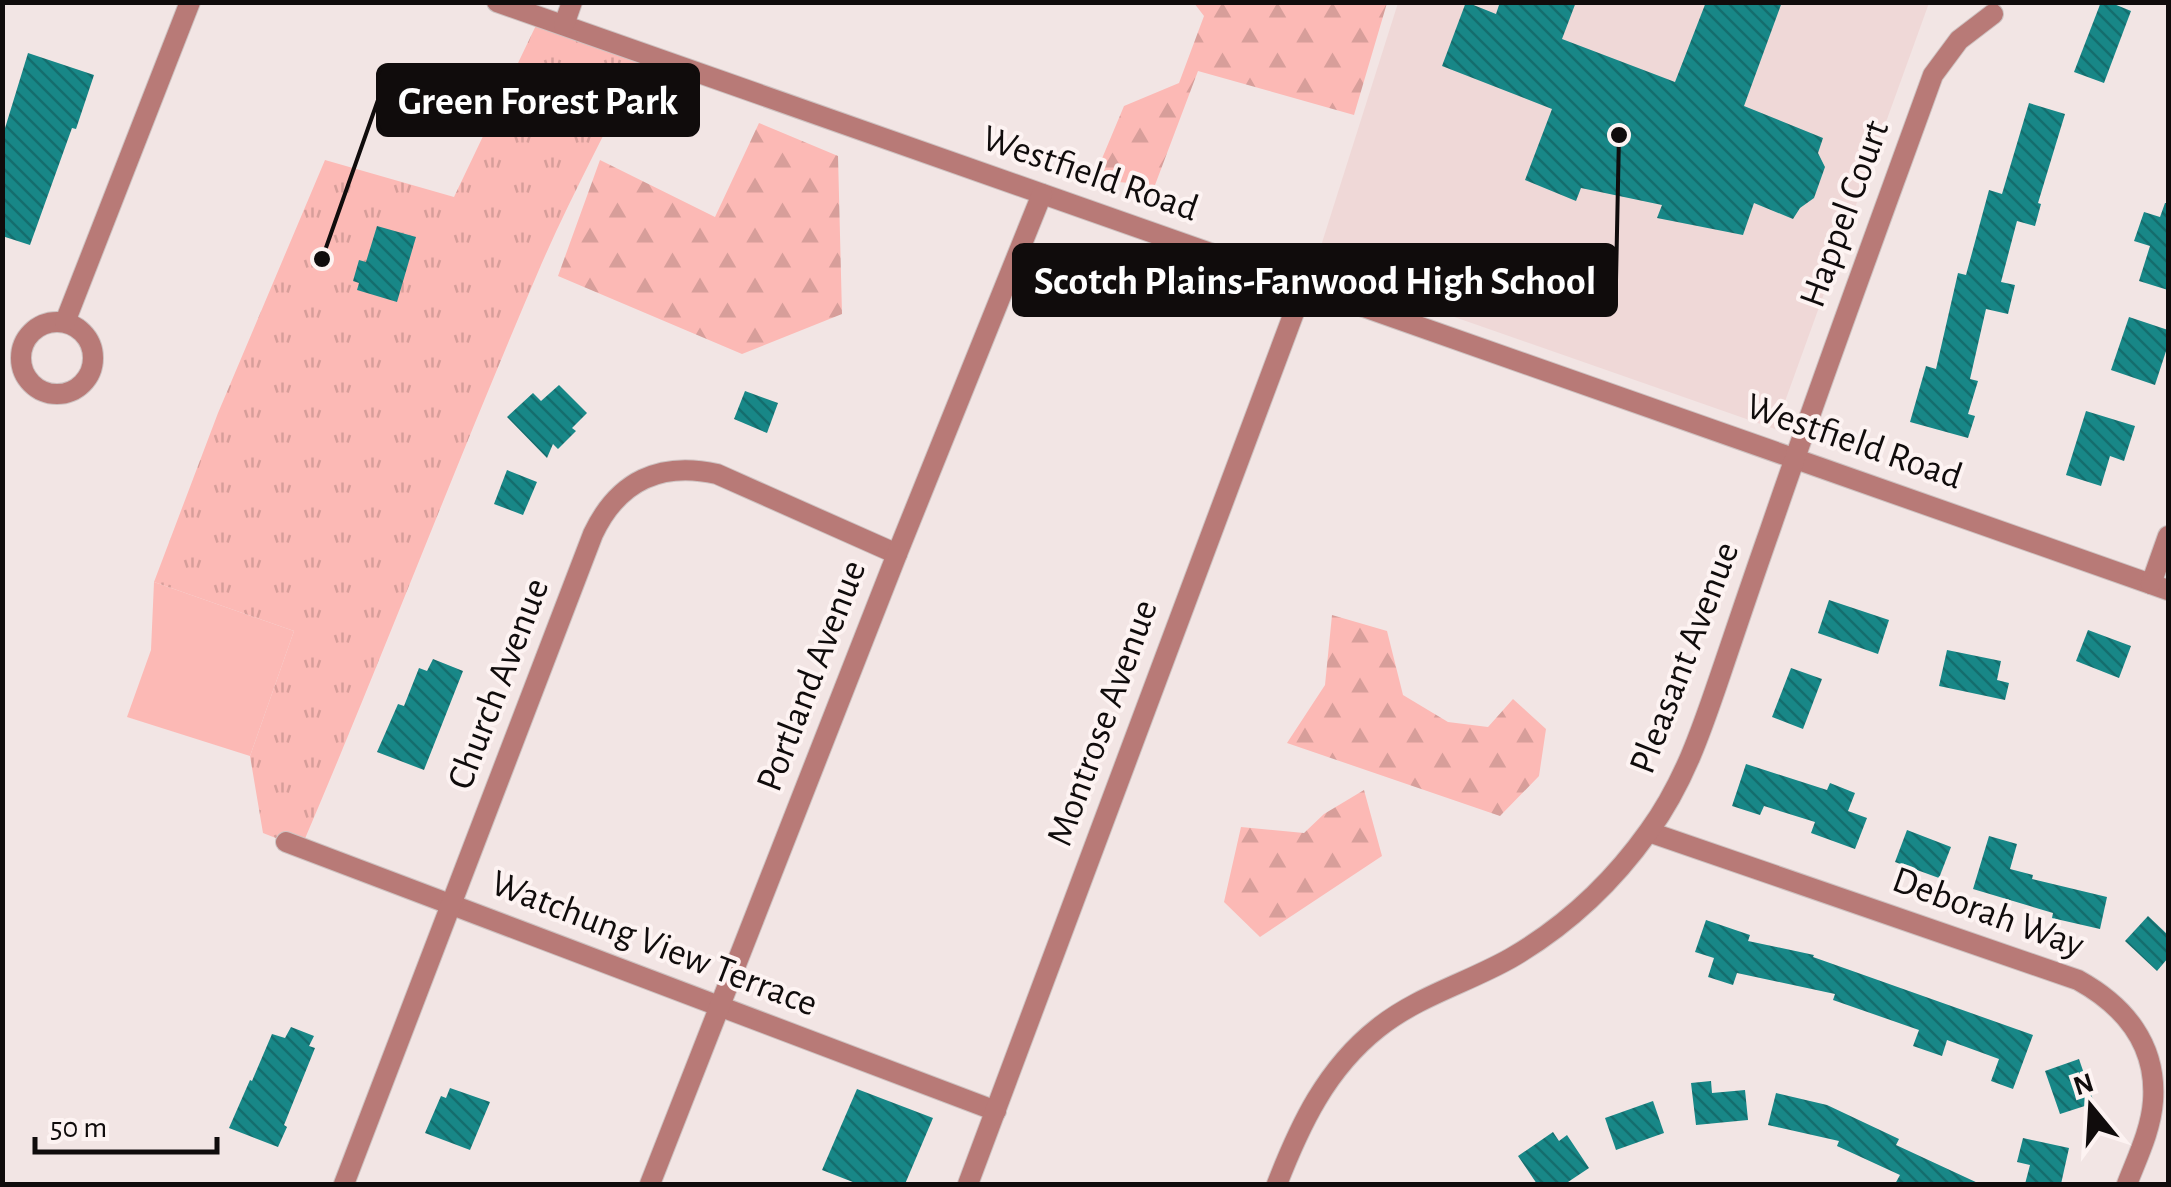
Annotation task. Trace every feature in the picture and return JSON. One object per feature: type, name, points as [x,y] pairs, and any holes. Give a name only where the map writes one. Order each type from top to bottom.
[{"type":"street","points":[[65,322],[190,2]]},
{"type":"street","name":"Westfield Road","points":[[497,2],[2160,587]]},
{"type":"street","points":[[564,26],[572,2]]},
{"type":"street","name":"Happel Court","points":[[1794,459],[1933,75],[1959,40],[1993,14]]},
{"type":"street","name":"Portland Avenue","points":[[650,1184],[1042,194]]},
{"type":"street","name":"Montrose Avenue","points":[[968,1184],[1304,286]]},
{"type":"street","name":"Pleasant Avenue","points":[[1277,1184],[1302,1121],[1334,1072],[1376,1029],[1412,1004],[1511,958],[1548,934],[1614,876],[1649,832],[1698,739],[1794,459]]},
{"type":"street","name":"Church Avenue","points":[[344,1184],[593,534],[614,500],[630,486],[667,470],[698,469],[897,554]]},
{"type":"street","points":[[2160,587],[2168,536]]},
{"type":"street","name":"Deborah Way","points":[[1649,832],[2078,980],[2100,992],[2120,1008],[2135,1028],[2152,1075],[2148,1125],[2128,1184]]},
{"type":"street","name":"Watchung View Terrace","points":[[286,842],[996,1110]]},
{"type":"shaded area","points":[[1398,3],[1929,3],[1775,429],[1314,268]]},
{"type":"green space","points":[[1194,3],[1387,3],[1354,115],[1198,71],[1155,185],[1093,180],[1124,106],[1179,83],[1204,16]]},
{"type":"green space","points":[[540,17],[644,54],[541,265],[301,848],[263,833],[250,756],[294,631],[154,582],[218,413],[325,160],[454,197]]},
{"type":"green space","points":[[759,123],[838,156],[842,314],[742,354],[558,276],[600,160],[715,217]]},
{"type":"green space","points":[[154,582],[294,631],[250,756],[127,717],[151,650]]},
{"type":"green space","points":[[1332,615],[1387,631],[1403,695],[1448,722],[1488,727],[1513,699],[1546,729],[1539,776],[1500,816],[1287,743],[1325,685]]},
{"type":"green space","points":[[1364,790],[1382,856],[1260,937],[1224,902],[1241,827],[1304,833],[1324,814]]},
{"type":"building","points":[[1466,2],[1496,14],[1500,2],[1576,2],[1562,39],[1675,82],[1706,2],[1782,2],[1744,106],[1823,138],[1818,153],[1825,167],[1814,198],[1793,219],[1754,203],[1743,235],[1657,218],[1662,205],[1581,188],[1576,201],[1525,180],[1552,109],[1442,66]]},
{"type":"building","points":[[2101,2],[2131,11],[2104,83],[2074,72]]},
{"type":"building","points":[[28,53],[94,75],[30,245],[2,236],[2,138]]},
{"type":"building","points":[[2029,103],[2065,114],[2038,203],[2041,204],[2035,226],[2017,221],[2001,282],[2015,285],[2008,314],[1986,309],[1970,379],[1978,381],[1968,414],[1975,416],[1968,438],[1910,422],[1926,366],[1936,369],[1958,273],[1966,275],[1989,190],[2002,194]]},
{"type":"building","points":[[2165,203],[2168,290],[2139,281],[2150,246],[2134,241],[2144,212],[2160,217]]},
{"type":"building","points":[[377,226],[416,237],[397,302],[357,290],[359,283],[353,281],[359,260],[366,262]]},
{"type":"building","points":[[2129,317],[2168,330],[2168,345],[2155,385],[2111,370]]},
{"type":"building","points":[[559,385],[587,413],[558,449],[553,444],[547,458],[507,417],[533,393],[541,401]]},
{"type":"building","points":[[745,391],[778,403],[767,433],[734,419]]},
{"type":"building","points":[[2086,411],[2135,426],[2124,461],[2110,456],[2101,486],[2066,475]]},
{"type":"building","points":[[507,470],[537,482],[523,515],[494,504]]},
{"type":"building","points":[[1829,600],[1889,620],[1878,654],[1818,633]]},
{"type":"building","points":[[2088,630],[2131,646],[2119,678],[2076,661]]},
{"type":"building","points":[[1947,650],[2001,661],[1997,680],[2009,683],[2005,700],[1939,686]]},
{"type":"building","points":[[433,659],[463,671],[424,770],[377,752],[398,704],[404,706],[419,668],[427,671]]},
{"type":"building","points":[[1791,668],[1822,679],[1803,729],[1772,717]]},
{"type":"building","points":[[1746,764],[1827,790],[1830,783],[1855,793],[1848,811],[1867,818],[1855,849],[1811,833],[1815,822],[1764,806],[1760,815],[1732,806]]},
{"type":"building","points":[[1907,830],[1951,847],[1939,878],[1895,862]]},
{"type":"building","points":[[1989,836],[2017,844],[2010,869],[2033,875],[2032,879],[2107,897],[2100,929],[2052,918],[2053,913],[1973,889]]},
{"type":"building","points":[[2148,916],[2168,935],[2168,958],[2157,971],[2125,941]]},
{"type":"building","points":[[1706,920],[1750,935],[1748,941],[1814,955],[2033,1035],[2013,1089],[1991,1081],[1999,1059],[1947,1040],[1942,1056],[1913,1046],[1919,1030],[1833,1000],[1835,994],[1737,973],[1733,985],[1708,977],[1714,958],[1695,952]]},
{"type":"building","points":[[291,1027],[314,1036],[309,1046],[315,1048],[278,1147],[229,1128],[272,1034],[285,1038]]},
{"type":"building","points":[[2079,1059],[2094,1103],[2060,1114],[2045,1071]]},
{"type":"building","points":[[1711,1081],[1712,1093],[1745,1090],[1748,1120],[1696,1125],[1691,1083]]},
{"type":"building","points":[[450,1088],[490,1102],[470,1150],[425,1133],[441,1096],[446,1098]]},
{"type":"building","points":[[857,1089],[933,1118],[905,1184],[858,1184],[822,1170]]},
{"type":"building","points":[[1776,1093],[1827,1105],[1899,1139],[1896,1145],[1980,1184],[1895,1184],[1900,1175],[1837,1146],[1839,1141],[1768,1125]]},
{"type":"building","points":[[1653,1101],[1664,1133],[1616,1150],[1605,1118]]},
{"type":"building","points":[[1553,1132],[1559,1141],[1567,1135],[1589,1168],[1565,1184],[1537,1184],[1518,1156]]},
{"type":"building","points":[[2023,1138],[2069,1148],[2061,1184],[2025,1184],[2030,1165],[2017,1162]]},
{"type":"place","name":"Scotch Plains-Fanwood High School","points":[[1619,135]]},
{"type":"place","name":"Green Forest Park","points":[[322,259]]}]
